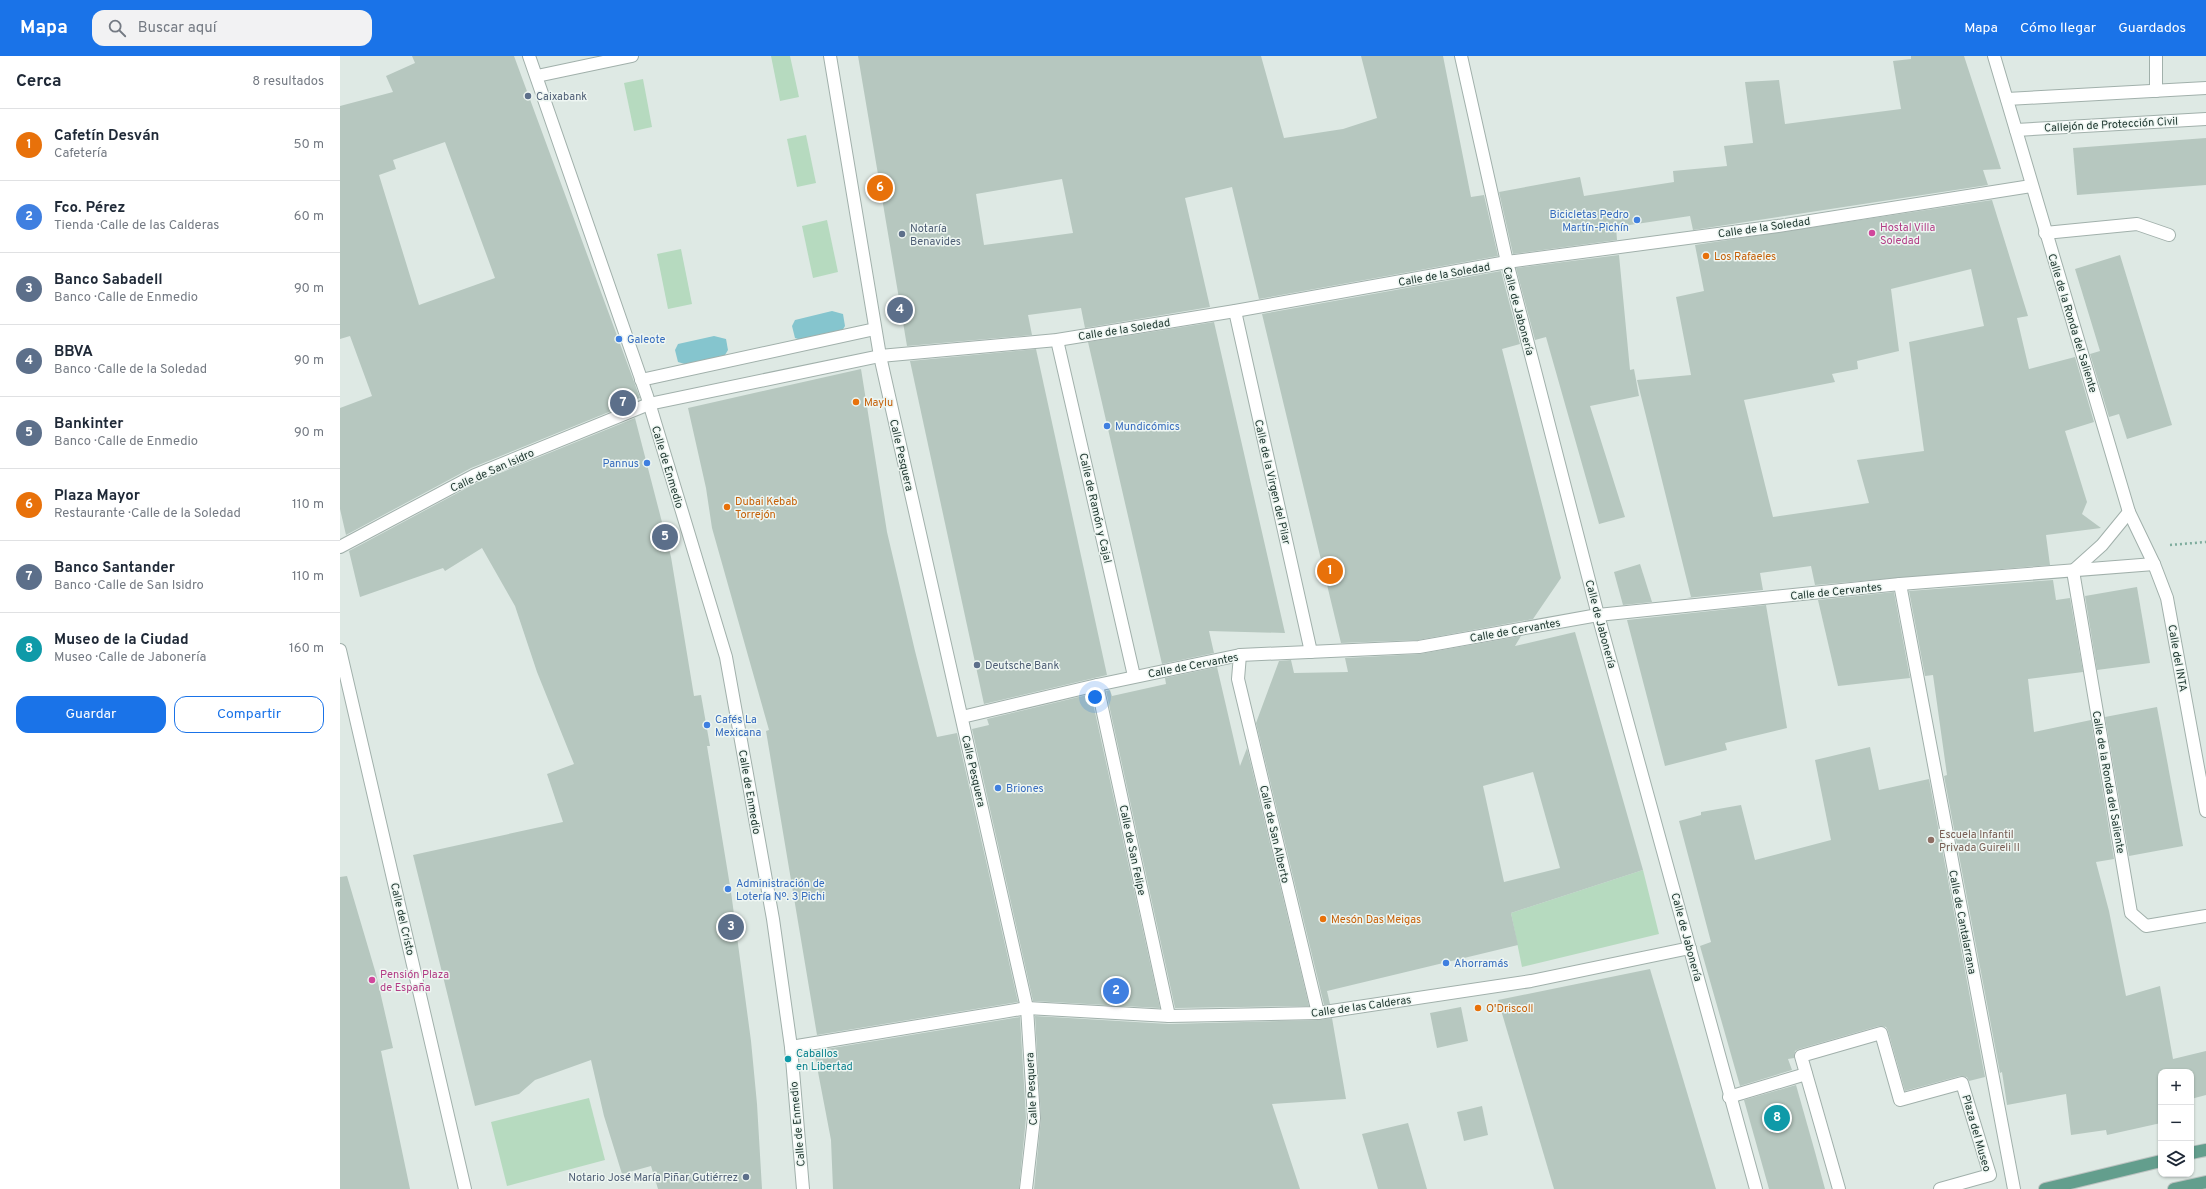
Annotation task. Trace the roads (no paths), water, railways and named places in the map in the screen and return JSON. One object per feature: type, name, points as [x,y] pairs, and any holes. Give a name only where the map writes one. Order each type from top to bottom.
[{"type":"main road","points":[[2194,1152],[2206,1150]]},
{"type":"main road","points":[[2045,1189],[2158,1161]]},
{"type":"main road","points":[[2174,1189],[2206,1182]]},
{"type":"street","name":"Calle de Enmedio","points":[[529,56],[538,76],[649,404],[726,656],[773,919],[791,1047],[803,1189]]},
{"type":"street","points":[[538,76],[632,56]]},
{"type":"street","name":"Calle Pesquera","points":[[830,56],[880,356],[1027,1008],[1034,1118],[1030,1174],[1026,1189]]},
{"type":"street","name":"Calle de Jabonería","points":[[1461,56],[1507,262],[1598,615],[1690,948],[1729,1096],[1756,1189]]},
{"type":"street","name":"Calle de la Ronda del Saliente","points":[[1994,56],[2031,186],[2129,512]]},
{"type":"street","points":[[2156,57],[2156,91]]},
{"type":"street","points":[[2007,99],[2206,88]]},
{"type":"street","name":"Callejón de Protección Civil","points":[[2016,130],[2206,119]]},
{"type":"street","name":"Calle de la Soledad","points":[[880,356],[1057,340],[1235,311],[1507,262],[1778,226],[2031,186]]},
{"type":"street","points":[[2045,233],[2137,224],[2169,235]]},
{"type":"street","name":"Calle de la Virgen del Pilar","points":[[1235,311],[1311,652]]},
{"type":"street","points":[[641,380],[875,330]]},
{"type":"street","name":"Calle de Ramón y Cajal","points":[[1057,340],[1134,676]]},
{"type":"street","name":"Calle de San Isidro","points":[[340,547],[475,475],[649,404],[880,356]]},
{"type":"street","points":[[2073,571],[2102,545],[2129,512]]},
{"type":"street","name":"Calle del INTA","points":[[2129,512],[2154,564],[2167,598],[2206,811]]},
{"type":"street","points":[[2073,571],[2154,564]]},
{"type":"street","name":"Calle de la Ronda del Saliente","points":[[2073,571],[2131,913],[2146,926],[2206,916]]},
{"type":"street","name":"Calle de Cervantes","points":[[962,717],[1134,676],[1240,655],[1419,647],[1598,615],[1900,584],[2073,571]]},
{"type":"street","name":"Calle de Cantalarrana","points":[[1900,584],[2014,1189]]},
{"type":"street","name":"Calle del Cristo","points":[[340,650],[465,1189]]},
{"type":"street","name":"Calle de San Alberto","points":[[1240,655],[1238,679],[1318,1013]]},
{"type":"street","name":"Calle de San Felipe","points":[[1097,685],[1169,1016]]},
{"type":"street","name":"Calle de las Calderas","points":[[791,1047],[1027,1008],[1169,1016],[1318,1013],[1531,981],[1690,948]]},
{"type":"street","name":"Plaza del Museo","points":[[1839,1189],[1801,1056],[1880,1033],[1900,1100],[1962,1083],[1990,1175],[1940,1189]]},
{"type":"street","points":[[1729,1096],[1806,1074]]},
{"type":"water","points":[[832,311],[843,314],[845,326],[842,331],[801,340],[795,338],[792,326],[795,320]]},
{"type":"water","points":[[714,336],[726,339],[728,350],[725,355],[688,365],[678,362],[675,350],[678,344]]},
{"type":"place","name":"Caixabank","points":[[528,96]]},
{"type":"place","name":"Plaza Mayor","points":[[880,188]]},
{"type":"place","name":"Bicicletas Pedro Martín-Pichín","points":[[1637,220]]},
{"type":"place","name":"Hostal Villa Soledad","points":[[1872,233]]},
{"type":"place","name":"Notaría Benavides","points":[[902,234]]},
{"type":"place","name":"Los Rafaeles","points":[[1706,256]]},
{"type":"place","name":"BBVA","points":[[900,310]]},
{"type":"place","name":"Galeote","points":[[619,339]]},
{"type":"place","name":"Maylu","points":[[856,402]]},
{"type":"place","name":"Banco Santander","points":[[623,403]]},
{"type":"place","name":"Mundicómics","points":[[1107,426]]},
{"type":"place","name":"Pannus","points":[[647,463]]},
{"type":"place","name":"Dubai Kebab Torrejón","points":[[727,507]]},
{"type":"place","name":"Bankinter","points":[[665,537]]},
{"type":"place","name":"Cafetín Desván","points":[[1330,571]]},
{"type":"place","name":"Deutsche Bank","points":[[977,665]]},
{"type":"place","name":"Cafés La Mexicana","points":[[707,725]]},
{"type":"place","name":"Briones","points":[[998,788]]},
{"type":"place","name":"Escuela Infantil Privada Guireli II","points":[[1931,840]]},
{"type":"place","name":"Administración de Lotería Nº. 3 Pichi","points":[[728,889]]},
{"type":"place","name":"Mesón Das Meigas","points":[[1323,919]]},
{"type":"place","name":"Banco Sabadell","points":[[731,927]]},
{"type":"place","name":"Ahorramás","points":[[1446,963]]},
{"type":"place","name":"Pensión Plaza de España","points":[[372,980]]},
{"type":"place","name":"Fco. Pérez","points":[[1116,991]]},
{"type":"place","name":"O'Driscoll","points":[[1478,1008]]},
{"type":"place","name":"Caballos en Libertad","points":[[788,1059]]},
{"type":"place","name":"Museo de la Ciudad","points":[[1777,1118]]},
{"type":"place","name":"Notario José María Piñar Gutiérrez","points":[[746,1177]]}]
